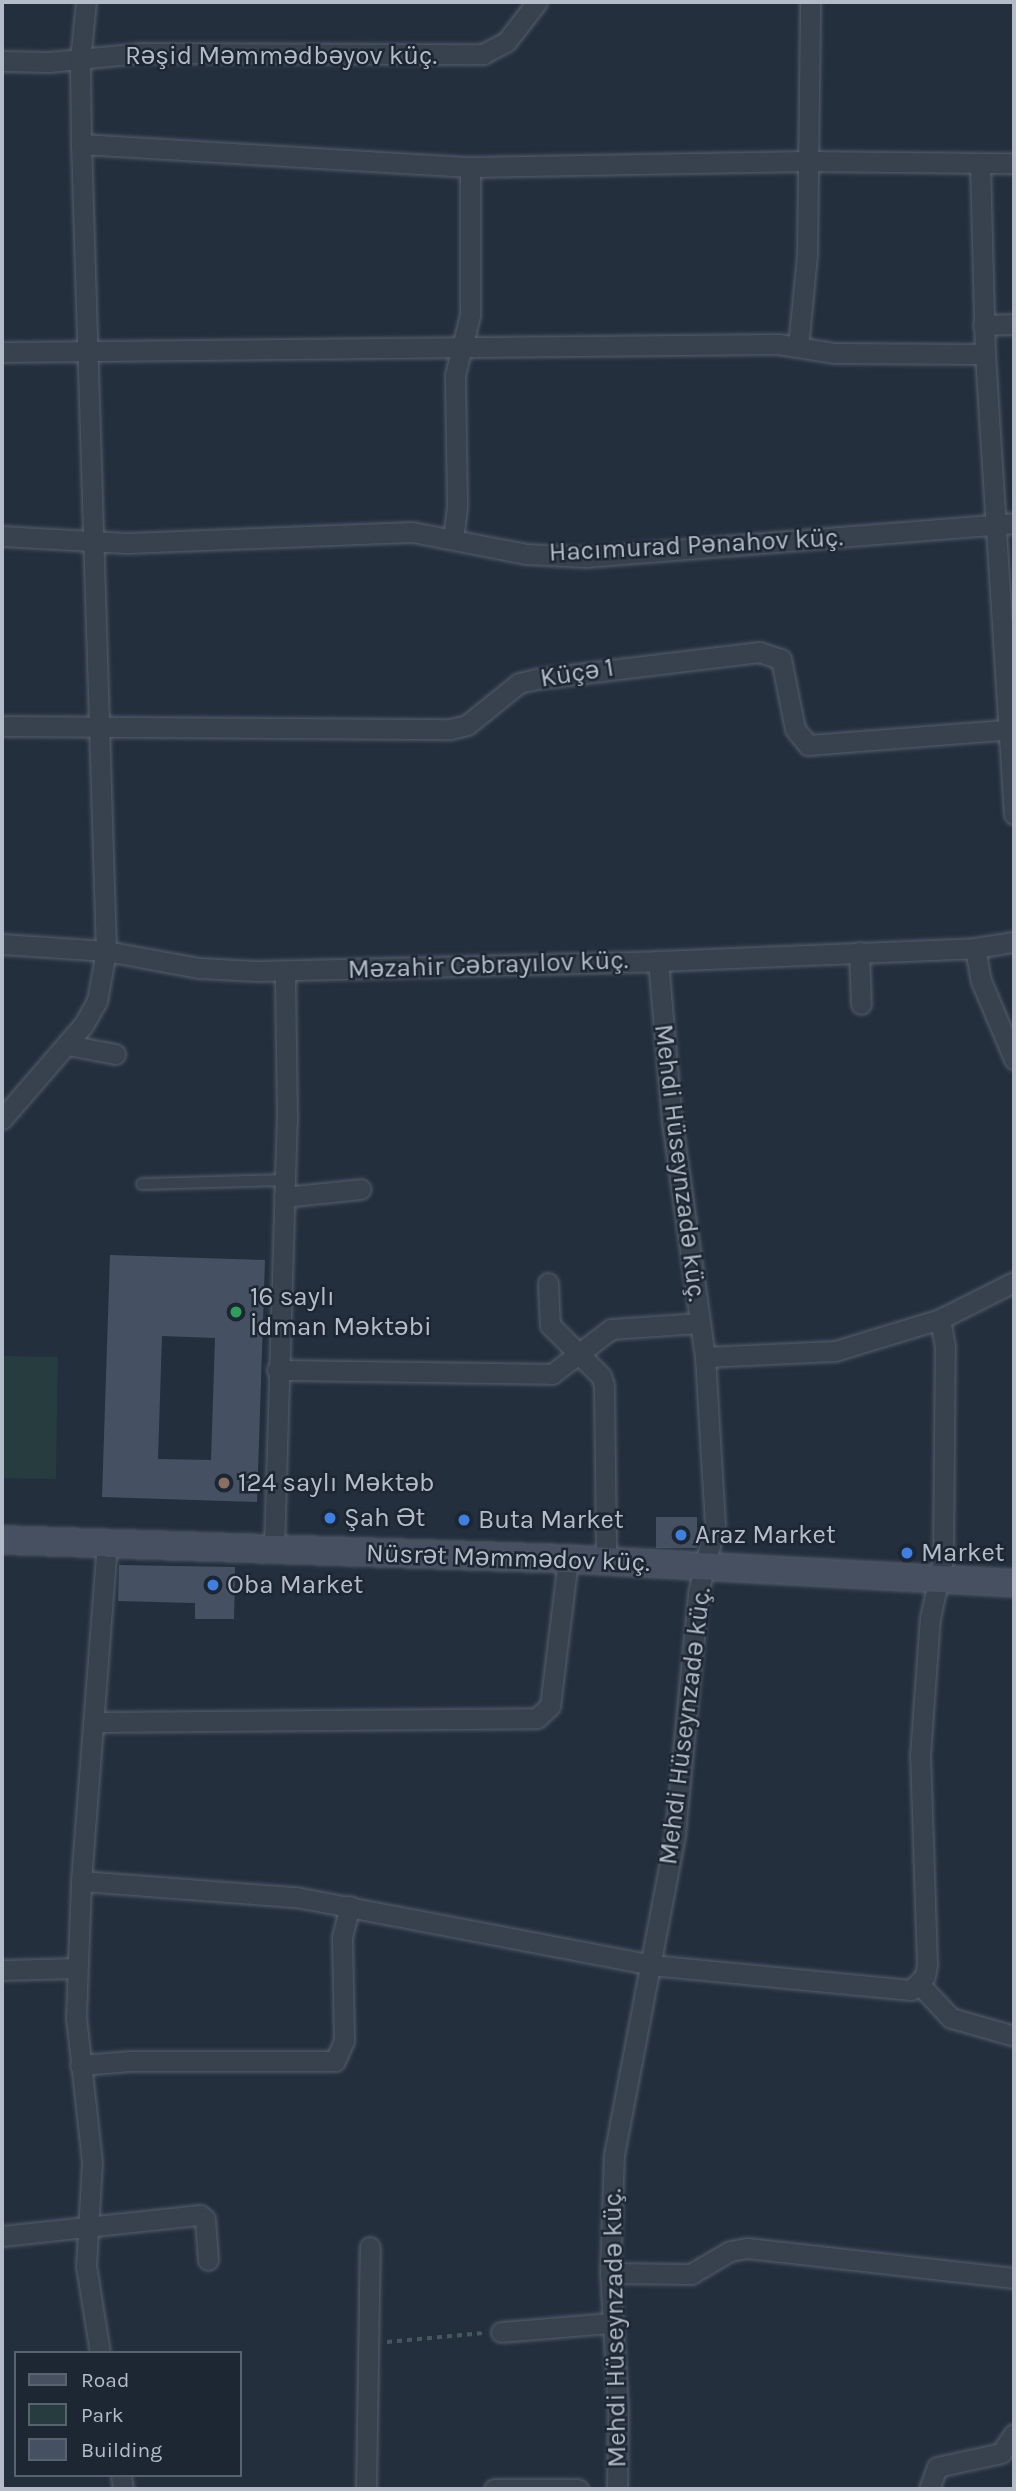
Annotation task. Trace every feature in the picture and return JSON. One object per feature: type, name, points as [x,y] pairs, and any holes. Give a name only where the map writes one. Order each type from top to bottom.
[{"type":"street","points":[[2,1119],[68,1045],[97,1001],[106,951],[81,144],[80,60],[86,2]]},
{"type":"street","name":"Rəşid Məmmədbəyov küç.","points":[[2,61],[80,60],[140,53],[484,54],[507,41],[537,2]]},
{"type":"street","points":[[798,347],[807,255],[810,2]]},
{"type":"street","points":[[81,144],[470,167],[807,160],[1014,163]]},
{"type":"street","points":[[980,163],[985,354],[1005,523],[1014,814]]},
{"type":"street","points":[[453,539],[457,505],[455,374],[471,315],[470,167]]},
{"type":"street","points":[[984,326],[1014,324]]},
{"type":"street","points":[[2,352],[798,347],[835,353],[985,354]]},
{"type":"street","name":"Hacımurad Pənahov küç.","points":[[2,536],[127,543],[349,531],[453,539],[526,554],[585,557],[1005,523]]},
{"type":"street","name":"Küçə 1","points":[[2,726],[450,729],[467,725],[519,683],[759,652],[781,659],[795,729],[800,740],[808,745],[1011,729]]},
{"type":"street","name":"Məzahir Cəbrayılov küç.","points":[[2,944],[106,951],[199,968],[285,971],[658,961],[975,948],[1014,942]]},
{"type":"street","points":[[975,948],[981,981],[1014,1059]]},
{"type":"street","points":[[859,952],[861,1004]]},
{"type":"street","name":"Mehdi Hüseynzadə küç.","points":[[617,2489],[618,2410],[610,2323],[610,2273],[618,2123],[652,1965],[675,1834],[704,1568],[715,1525],[705,1357],[672,1123],[658,961]]},
{"type":"street","points":[[274,1549],[277,1370],[285,1188],[285,971]]},
{"type":"street","points":[[68,1045],[115,1054]]},
{"type":"street","points":[[285,1188],[361,1189]]},
{"type":"street","points":[[705,1357],[835,1350],[940,1319],[1014,1282]]},
{"type":"street","points":[[548,1283],[550,1325],[579,1354],[604,1385],[606,1560]]},
{"type":"street","points":[[919,1984],[927,1964],[920,1756],[930,1618],[940,1579],[945,1361],[940,1319]]},
{"type":"street","points":[[277,1370],[543,1375],[562,1368],[611,1329],[700,1323]]},
{"type":"street","name":"Nüsrət Məmmədov küç.","points":[[2,1540],[606,1560],[704,1568],[1014,1583]]},
{"type":"street","points":[[100,2351],[88,2281],[92,2162],[80,2065],[77,1968],[81,1881],[107,1545]]},
{"type":"street","points":[[95,1722],[537,1718],[550,1706],[568,1559]]},
{"type":"street","points":[[81,1881],[268,1895],[350,1906],[652,1965],[895,1991],[919,1984]]},
{"type":"street","points":[[80,2065],[131,2061],[335,2061],[344,2041],[342,1937],[350,1906]]},
{"type":"street","points":[[2,1970],[77,1968]]},
{"type":"street","points":[[919,1984],[951,2018],[1014,2036]]},
{"type":"street","points":[[2,2236],[200,2216],[205,2220],[208,2260]]},
{"type":"street","points":[[366,2489],[371,2344],[370,2247]]},
{"type":"street","points":[[610,2273],[691,2274],[730,2251],[747,2248],[1014,2278]]},
{"type":"street","points":[[501,2332],[610,2323]]},
{"type":"street","points":[[929,2489],[937,2467],[1001,2452],[1014,2434]]},
{"type":"street","points":[[494,2489],[578,2489]]},
{"type":"lane","points":[[142,1184],[285,1188]]},
{"type":"path","points":[[371,2344],[501,2332]]},
{"type":"green space","points":[[2,1356],[58,1357],[56,1479],[2,1478]]},
{"type":"building","points":[[110,1255],[265,1260],[257,1502],[102,1497]],"holes":[[[162,1336],[215,1338],[211,1460],[158,1459]]]},
{"type":"building","points":[[656,1517],[697,1517],[697,1548],[656,1548]]},
{"type":"building","points":[[119,1565],[235,1567],[234,1619],[195,1619],[195,1603],[118,1601]]},
{"type":"place","name":"16 saylı İdman Məktəbi","points":[[236,1312]]},
{"type":"place","name":"124 saylı Məktəb","points":[[224,1483]]},
{"type":"place","name":"Şah Ət","points":[[330,1518]]},
{"type":"place","name":"Buta Market","points":[[464,1520]]},
{"type":"place","name":"Araz Market","points":[[681,1535]]},
{"type":"place","name":"Market","points":[[907,1553]]},
{"type":"place","name":"Oba Market","points":[[213,1585]]}]
